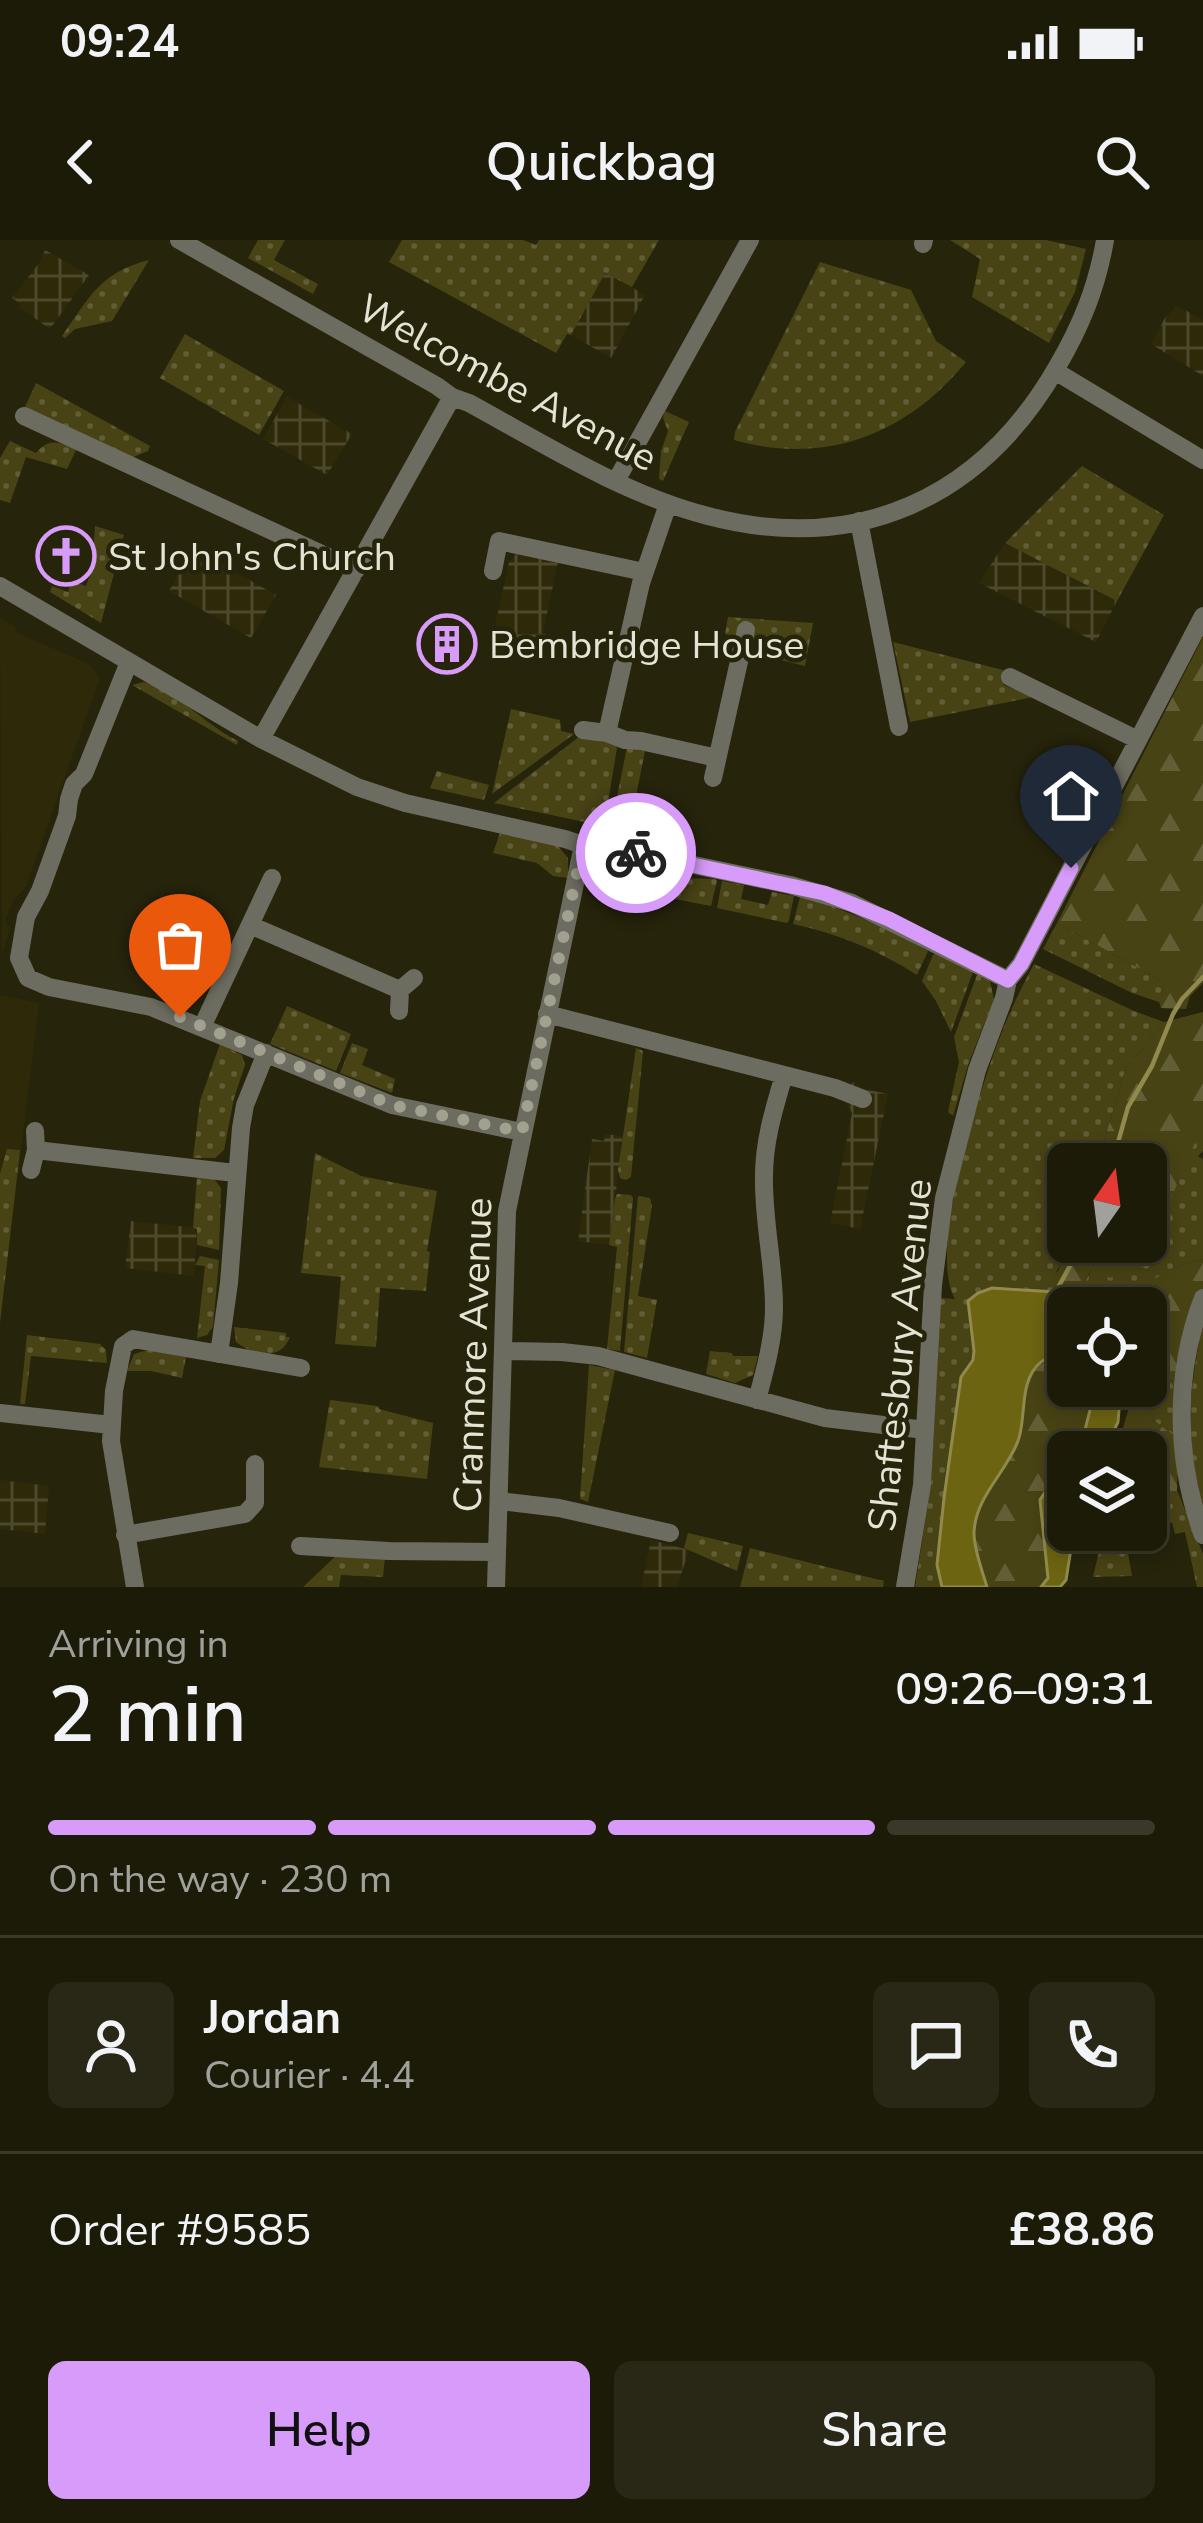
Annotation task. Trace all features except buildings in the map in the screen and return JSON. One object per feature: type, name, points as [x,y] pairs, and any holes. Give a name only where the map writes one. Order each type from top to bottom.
[{"type":"street","name":"Welcombe Avenue","points":[[179,240],[452,398],[616,481],[668,504],[756,526],[806,528],[859,521],[920,502],[971,471],[1018,426],[1055,371],[1088,307],[1105,240]]},
{"type":"street","points":[[616,481],[750,240]]},
{"type":"street","points":[[1055,371],[1203,460]]},
{"type":"street","points":[[261,739],[452,398]]},
{"type":"street","points":[[24,416],[39,435],[356,569]]},
{"type":"street","points":[[607,734],[644,572],[668,504]]},
{"type":"street","points":[[859,521],[899,727]]},
{"type":"street","points":[[493,572],[499,542],[644,572]]},
{"type":"street","points":[[0,586],[261,739],[379,795],[583,845],[824,893],[889,919],[1008,980]]},
{"type":"street","name":"Shaftesbury Avenue","points":[[905,1587],[920,1508],[933,1286],[944,1198],[976,1070],[1008,980],[1021,964],[1203,616]]},
{"type":"street","points":[[583,730],[641,741],[715,768],[749,640]]},
{"type":"street","points":[[129,662],[84,773],[74,784],[40,891],[26,917],[19,952],[20,966],[28,978],[151,1007],[392,1105],[522,1132]]},
{"type":"street","points":[[1010,677],[1138,740]]},
{"type":"street","name":"Cranmore Avenue","points":[[496,1587],[506,1229],[583,845]]},
{"type":"street","points":[[202,1027],[272,878]]},
{"type":"street","points":[[250,926],[407,984],[399,1011]]},
{"type":"street","points":[[547,1014],[836,1088],[863,1099]]},
{"type":"street","points":[[219,1354],[245,1106],[266,1053]]},
{"type":"street","points":[[758,1400],[774,1307],[764,1201],[765,1156],[784,1075]]},
{"type":"street","points":[[34,1150],[235,1173]]},
{"type":"street","points":[[1203,1298],[1191,1335],[1182,1397],[1186,1471],[1203,1535]]},
{"type":"street","points":[[135,1587],[112,1455],[111,1425],[123,1346],[133,1339],[302,1368]]},
{"type":"street","points":[[504,1351],[598,1356],[840,1421],[925,1430]]},
{"type":"street","points":[[0,1414],[111,1425]]},
{"type":"street","points":[[125,1535],[245,1514],[255,1503],[255,1465]]},
{"type":"street","points":[[500,1501],[560,1508],[670,1533]]},
{"type":"street","points":[[300,1546],[497,1552]]},
{"type":"shaded area","points":[[45,250],[89,275],[50,329],[12,298]]},
{"type":"shaded area","points":[[605,272],[645,295],[611,358],[571,335]]},
{"type":"shaded area","points":[[1176,305],[1203,320],[1203,376],[1151,344]]},
{"type":"shaded area","points":[[287,397],[352,434],[327,475],[263,439]]},
{"type":"shaded area","points":[[1005,543],[1117,601],[1096,642],[979,583]]},
{"type":"shaded area","points":[[193,548],[276,595],[251,638],[169,591]]},
{"type":"shaded area","points":[[517,553],[558,562],[541,659],[490,649],[509,562]]},
{"type":"shaded area","points":[[0,618],[16,628],[15,632],[89,664],[100,678],[27,883],[14,898],[5,922],[10,927],[2,972]]},
{"type":"shaded area","points":[[0,995],[39,1003],[0,1323]]},
{"type":"shaded area","points":[[853,1082],[888,1094],[860,1229],[830,1223],[852,1113],[843,1099]]},
{"type":"shaded area","points":[[605,1134],[623,1136],[609,1245],[578,1241],[592,1139],[604,1141]]},
{"type":"shaded area","points":[[131,1221],[197,1228],[194,1276],[125,1268]]},
{"type":"shaded area","points":[[992,1288],[1047,1291],[1047,1359],[1029,1379],[1018,1441],[976,1520],[974,1540],[987,1587],[942,1587],[937,1565],[944,1498],[961,1377],[974,1351],[968,1301]]},
{"type":"shaded area","points":[[1091,1407],[1119,1407],[1114,1431],[1085,1431]]},
{"type":"shaded area","points":[[0,1480],[49,1486],[45,1534],[0,1529]]},
{"type":"shaded area","points":[[1047,1490],[1047,1551],[1071,1551],[1066,1580],[1060,1587],[1041,1587],[1048,1578],[1040,1500]]},
{"type":"shaded area","points":[[651,1540],[689,1550],[677,1587],[641,1587]]},
{"type":"green space","points":[[258,240],[285,240],[274,260],[318,284],[313,294],[248,258]]},
{"type":"green space","points":[[402,240],[523,240],[536,245],[539,240],[659,240],[632,287],[605,273],[556,353],[389,262]]},
{"type":"green space","points":[[950,240],[1046,240],[1086,249],[1075,292],[1049,343],[972,297],[980,259]]},
{"type":"green space","points":[[149,260],[112,321],[62,336],[107,279]]},
{"type":"green space","points":[[820,262],[911,290],[936,341],[966,362],[918,408],[862,438],[801,449],[734,440],[735,432]]},
{"type":"green space","points":[[185,334],[284,391],[259,435],[160,378]]},
{"type":"green space","points":[[36,383],[150,446],[148,451],[131,458],[24,409]]},
{"type":"green space","points":[[665,411],[689,422],[663,481],[659,479],[668,431]]},
{"type":"green space","points":[[10,441],[36,453],[55,442],[76,450],[67,469],[26,457],[10,503],[0,500],[0,458]]},
{"type":"green space","points":[[1082,466],[1164,515],[1117,601],[1005,543]]},
{"type":"green space","points":[[95,526],[124,535],[101,623],[50,592],[52,586],[68,592],[71,581],[86,586]]},
{"type":"green space","points":[[728,617],[813,623],[805,666],[747,652],[760,651],[761,645],[740,628],[735,637],[725,634]]},
{"type":"green space","points":[[1203,637],[1203,983],[1190,996],[1186,1009],[1161,1008],[1164,982],[1057,923]]},
{"type":"green space","points":[[893,642],[1003,670],[1004,685],[1033,697],[910,722]]},
{"type":"green space","points":[[144,682],[181,701],[238,741],[237,745],[132,685]]},
{"type":"green space","points":[[511,709],[560,720],[561,731],[574,734],[492,794]]},
{"type":"green space","points":[[580,736],[617,748],[604,826],[494,803]]},
{"type":"green space","points":[[627,747],[645,751],[633,811],[666,819],[663,838],[611,827]]},
{"type":"green space","points":[[437,771],[489,785],[484,800],[430,788]]},
{"type":"green space","points":[[500,833],[558,846],[568,858],[568,878],[553,876],[537,863],[493,853]]},
{"type":"green space","points":[[611,855],[670,882],[667,895],[606,882]]},
{"type":"green space","points":[[677,878],[715,879],[711,906],[675,899]]},
{"type":"green space","points":[[722,881],[744,885],[741,899],[768,905],[772,892],[794,896],[789,920],[717,908]]},
{"type":"green space","points":[[800,897],[866,920],[928,951],[917,975],[858,944],[793,924]]},
{"type":"green space","points":[[1057,923],[1164,982],[1162,1000],[1132,993],[1043,949]]},
{"type":"green space","points":[[937,953],[973,972],[951,1032],[922,981]]},
{"type":"green space","points":[[1034,964],[1164,1022],[1126,1068],[1103,1143],[1047,1143],[1047,1263],[1061,1263],[1054,1275],[1064,1287],[1047,1287],[1047,1291],[997,1288],[968,1301],[974,1351],[961,1377],[944,1498],[937,1565],[942,1587],[915,1587],[931,1484],[941,1298],[955,1299],[948,1275],[953,1204],[985,1081]]},
{"type":"green space","points":[[978,972],[990,980],[994,1000],[953,1116],[948,1112],[959,1062],[954,1037]]},
{"type":"green space","points":[[287,1006],[351,1034],[336,1071],[270,1044]]},
{"type":"green space","points":[[1203,1012],[1203,1131],[1167,1208],[1167,1143],[1103,1143],[1126,1068],[1164,1022]]},
{"type":"green space","points":[[352,1043],[368,1049],[362,1065],[395,1079],[392,1093],[340,1073]]},
{"type":"green space","points":[[220,1044],[242,1055],[245,1065],[224,1150],[215,1158],[193,1158],[200,1101]]},
{"type":"green space","points":[[636,1048],[643,1051],[631,1177],[626,1180],[618,1170]]},
{"type":"green space","points":[[1203,1070],[1203,1151],[1198,1156],[1203,1159],[1203,1259],[1174,1267],[1155,1287],[1082,1287],[1092,1269],[1104,1263],[1167,1263],[1167,1143],[1159,1143]]},
{"type":"green space","points":[[7,1149],[20,1150],[0,1323],[0,1174]]},
{"type":"green space","points":[[315,1153],[361,1176],[437,1191],[426,1291],[380,1288],[376,1347],[335,1344],[341,1277],[301,1273]]},
{"type":"green space","points":[[197,1177],[214,1179],[221,1188],[219,1250],[197,1245],[197,1229],[193,1228]]},
{"type":"green space","points":[[617,1194],[633,1198],[620,1351],[607,1349],[617,1247],[609,1245]]},
{"type":"green space","points":[[638,1196],[650,1198],[652,1206],[638,1296],[657,1300],[647,1358],[624,1352]]},
{"type":"green space","points":[[200,1256],[219,1260],[213,1327],[197,1338],[205,1266],[195,1265]]},
{"type":"green space","points":[[1203,1259],[1203,1325],[1191,1377],[1167,1381],[1167,1287],[1150,1287],[1151,1281],[1174,1267]]},
{"type":"green space","points":[[1061,1263],[1132,1263],[1129,1270],[1110,1278],[1091,1270],[1082,1287],[1063,1287],[1053,1275]]},
{"type":"green space","points":[[1203,1325],[1203,1508],[1193,1461],[1191,1416]]},
{"type":"green space","points":[[234,1327],[290,1337],[280,1350],[258,1353],[236,1342]]},
{"type":"green space","points":[[27,1335],[100,1344],[107,1363],[31,1356],[25,1404],[20,1404]]},
{"type":"green space","points":[[148,1350],[186,1357],[182,1378],[127,1371],[134,1354]]},
{"type":"green space","points":[[710,1351],[758,1356],[753,1375],[735,1383],[706,1374]]},
{"type":"green space","points":[[1047,1362],[1047,1407],[1091,1407],[1085,1431],[1047,1431],[1047,1490],[1040,1500],[1048,1578],[1041,1587],[987,1587],[975,1545],[976,1518],[1016,1449],[1025,1394]]},
{"type":"green space","points":[[589,1365],[615,1370],[588,1502],[580,1499]]},
{"type":"green space","points":[[1175,1380],[1173,1435],[1153,1420],[1149,1407],[1167,1407],[1167,1381]]},
{"type":"green space","points":[[330,1400],[378,1406],[433,1423],[427,1479],[319,1467]]},
{"type":"green space","points":[[1129,1407],[1149,1407],[1153,1420],[1173,1435],[1178,1454],[1177,1490],[1171,1504],[1167,1504],[1167,1431],[1122,1431]]},
{"type":"green space","points":[[1177,1490],[1203,1554],[1203,1587],[1197,1587],[1185,1532],[1175,1534],[1172,1522],[1167,1526],[1167,1504]]},
{"type":"green space","points":[[688,1533],[743,1546],[737,1571],[684,1548]]},
{"type":"green space","points":[[750,1548],[884,1581],[883,1587],[740,1587]]},
{"type":"green space","points":[[1099,1551],[1131,1551],[1132,1576],[1093,1577]]},
{"type":"green space","points":[[338,1554],[385,1557],[383,1577],[341,1575],[339,1587],[303,1587]]},
{"type":"waterway","points":[[1118,1143],[1128,1107],[1152,1066],[1173,1014],[1203,977]]},
{"type":"waterway","points":[[1058,1287],[1072,1263]]},
{"type":"way so far","points":[[180,1017],[392,1105],[522,1132],[583,845],[636,853]]},
{"type":"place","name":"St John's Church","points":[[66,556]]},
{"type":"place","name":"Bembridge House","points":[[447,644]]},
{"type":"route","points":[[636,853],[824,893],[889,919],[1008,980],[1071,868]]}]
